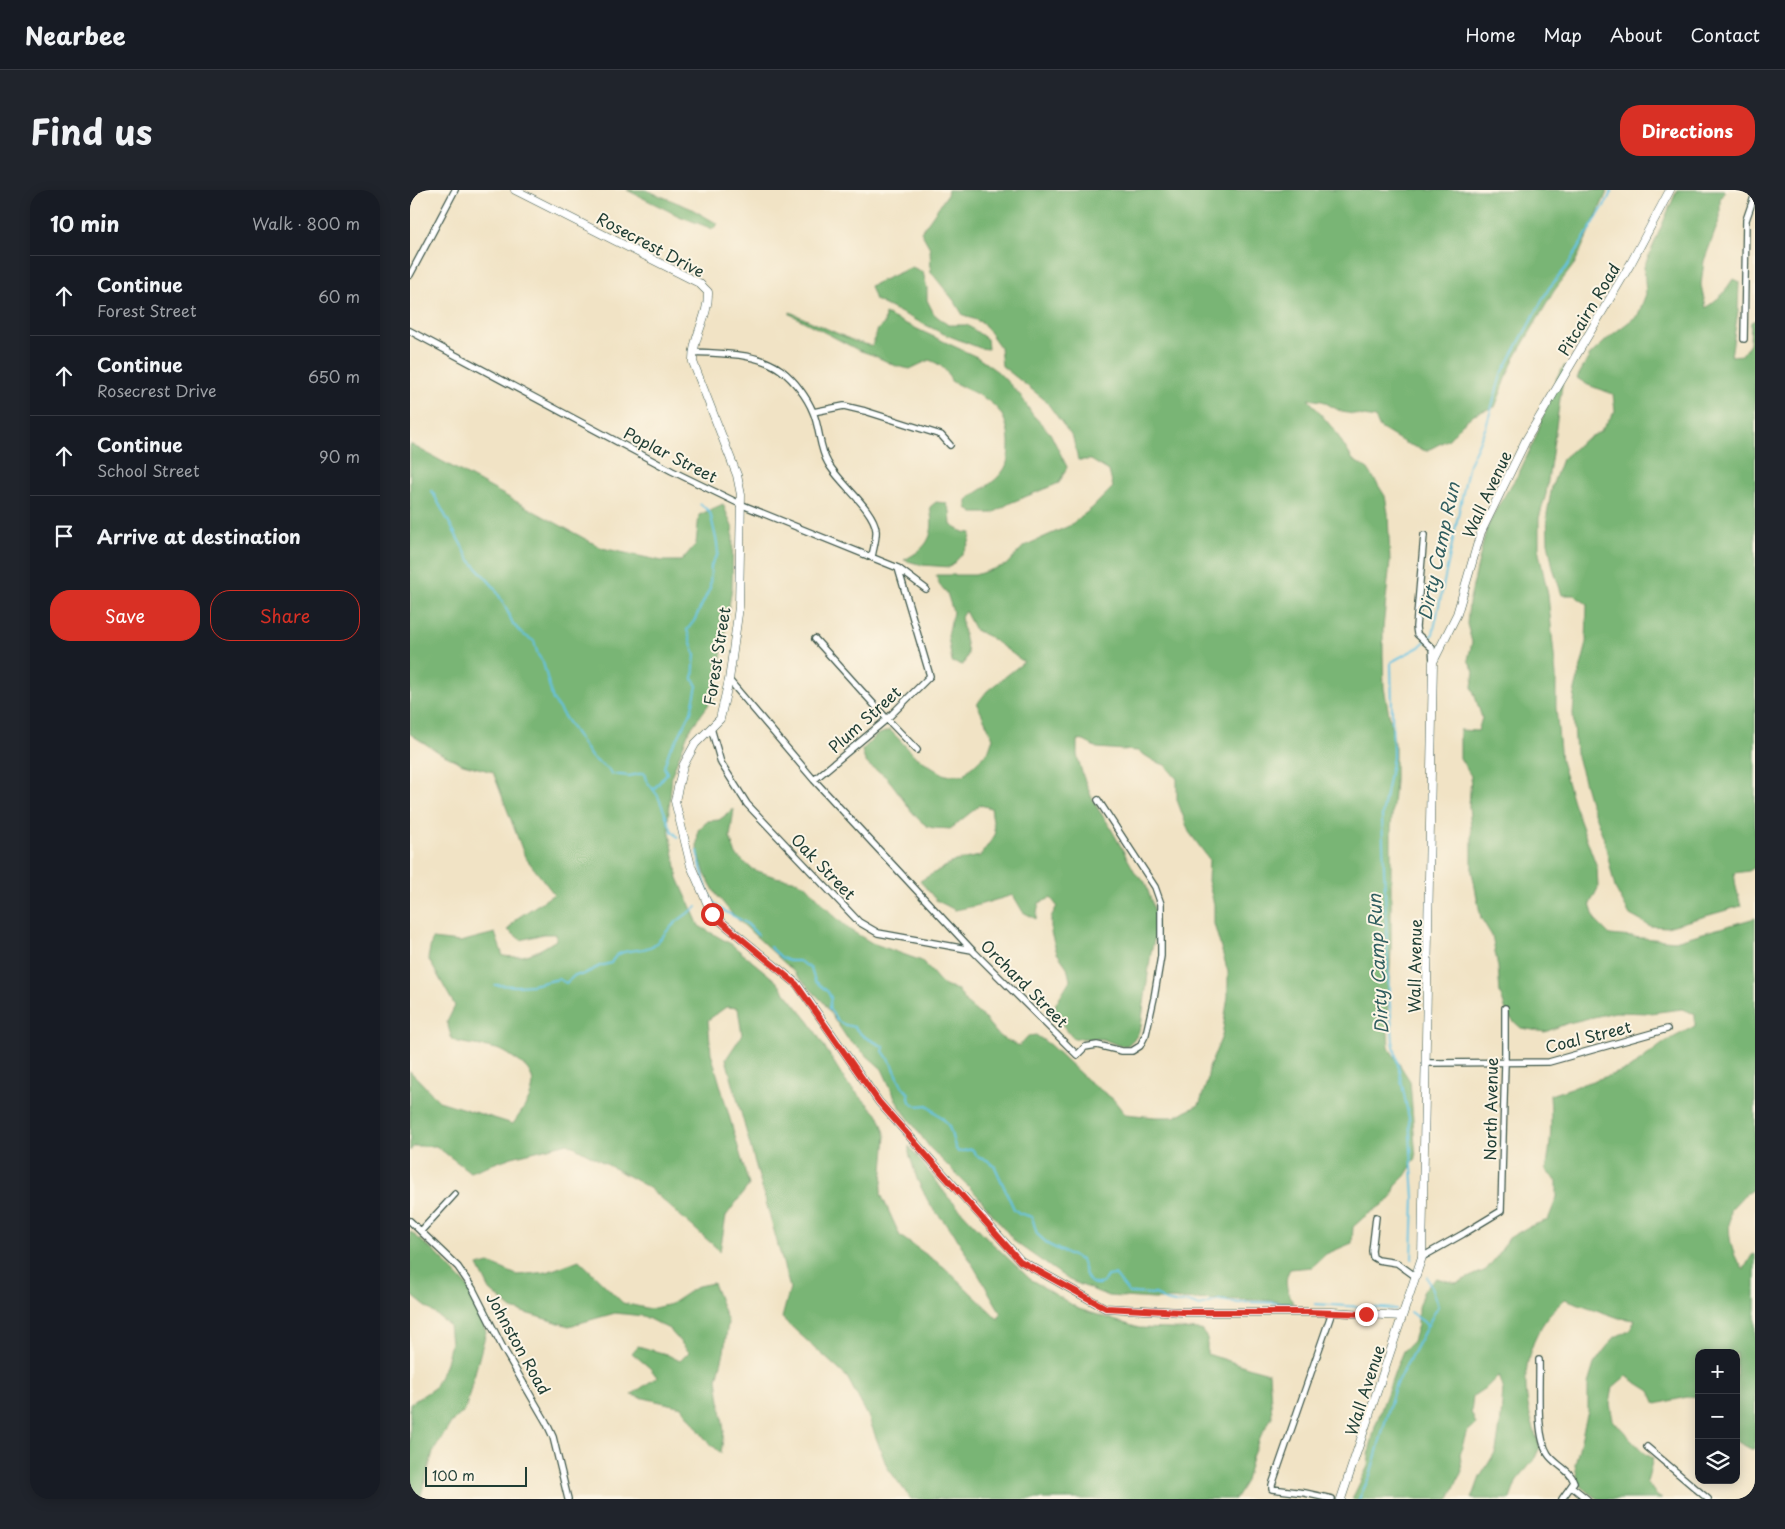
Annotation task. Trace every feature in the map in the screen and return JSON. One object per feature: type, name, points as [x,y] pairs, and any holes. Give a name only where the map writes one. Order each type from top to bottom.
[{"type":"street","points":[[410,275],[455,190]]},
{"type":"street","name":"Rosecrest Drive","points":[[515,190],[699,283],[708,292],[708,301],[692,352]]},
{"type":"street","name":"Pitcairn Road","points":[[1526,440],[1631,263],[1670,190]]},
{"type":"street","points":[[1744,339],[1746,220],[1755,194]]},
{"type":"street","name":"Poplar Street","points":[[410,330],[672,471],[740,504],[872,556],[898,568],[926,588]]},
{"type":"street","points":[[740,504],[741,495],[736,475],[693,362],[692,352],[740,355],[763,360],[781,370],[798,388],[813,412],[827,462],[838,478],[870,514],[876,530],[872,556]]},
{"type":"street","points":[[813,412],[844,406],[865,411],[940,435],[950,445]]},
{"type":"street","name":"Wall Avenue","points":[[1342,1499],[1422,1257],[1433,662],[1457,614],[1481,532],[1526,440]]},
{"type":"street","name":"Forest Street","points":[[740,504],[739,607],[729,680],[720,719],[695,744],[683,766],[675,801],[691,866],[712,914],[796,984],[879,1102],[1020,1261],[1106,1308],[1183,1312],[1332,1312]]},
{"type":"street","points":[[1424,535],[1416,627],[1417,634],[1432,648],[1433,662]]},
{"type":"street","name":"Plum Street","points":[[814,780],[888,719],[930,676],[898,568]]},
{"type":"street","points":[[815,639],[917,750]]},
{"type":"street","name":"Orchard Street","points":[[729,680],[814,780],[972,950],[1077,1055],[1085,1047],[1097,1045],[1122,1051],[1132,1051],[1140,1046],[1146,1034],[1156,990],[1160,956],[1161,904],[1155,887],[1098,800]]},
{"type":"street","name":"Oak Street","points":[[711,728],[721,763],[747,804],[859,922],[878,933],[972,950]]},
{"type":"street","name":"North Avenue","points":[[1422,1257],[1501,1211],[1505,1008]]},
{"type":"street","name":"Coal Street","points":[[1426,1063],[1549,1062],[1666,1029]]},
{"type":"street","points":[[421,1231],[455,1194]]},
{"type":"street","points":[[1376,1217],[1373,1257],[1396,1264],[1415,1276]]},
{"type":"street","name":"Johnston Road","points":[[410,1221],[458,1267],[473,1289],[503,1348],[553,1437],[568,1499]]},
{"type":"street","points":[[1332,1499],[1272,1489],[1272,1485],[1332,1312],[1402,1316]]},
{"type":"street","points":[[1539,1360],[1539,1424],[1543,1442],[1548,1454],[1573,1477],[1574,1482],[1562,1499]]},
{"type":"street","points":[[1647,1447],[1708,1499]]},
{"type":"street","points":[[1572,1487],[1587,1499]]},
{"type":"green space","points":[[627,190],[646,190],[690,208],[718,224],[713,229],[679,216]]},
{"type":"green space","points":[[948,190],[1608,190],[1575,263],[1554,291],[1513,361],[1495,407],[1474,414],[1449,439],[1426,451],[1405,443],[1380,428],[1375,418],[1342,412],[1322,401],[1308,399],[1335,431],[1353,460],[1368,469],[1385,496],[1388,513],[1390,562],[1383,628],[1383,656],[1384,688],[1395,747],[1395,781],[1391,827],[1391,949],[1387,1018],[1389,1048],[1410,1081],[1416,1158],[1405,1176],[1396,1185],[1391,1199],[1364,1217],[1353,1227],[1352,1243],[1326,1254],[1312,1267],[1290,1269],[1287,1286],[1293,1303],[1262,1300],[1154,1299],[1108,1296],[1069,1280],[1016,1243],[977,1195],[930,1148],[898,1104],[882,1069],[847,1038],[824,1003],[788,966],[733,915],[716,894],[705,874],[697,847],[698,830],[708,821],[719,820],[734,809],[730,837],[736,855],[752,869],[806,885],[831,913],[850,930],[872,943],[922,961],[944,986],[958,990],[966,1003],[984,1018],[1000,1037],[1019,1046],[1028,1036],[1036,1035],[1050,1045],[1087,1080],[1113,1099],[1125,1114],[1174,1117],[1199,1105],[1207,1082],[1209,1068],[1222,1036],[1228,996],[1228,972],[1214,924],[1214,904],[1208,881],[1209,859],[1189,832],[1177,800],[1177,779],[1165,765],[1154,761],[1138,751],[1097,748],[1084,741],[1077,740],[1077,755],[1091,796],[1136,874],[1145,882],[1154,909],[1157,929],[1151,952],[1141,1026],[1137,1036],[1128,1045],[1120,1046],[1103,1039],[1073,1038],[1054,1015],[1056,1003],[1070,980],[1067,967],[1057,953],[1051,933],[1051,917],[1057,906],[1051,898],[1039,903],[1036,919],[1023,912],[1013,895],[955,910],[936,900],[920,881],[955,861],[980,856],[995,835],[991,808],[980,805],[950,829],[927,826],[911,810],[887,778],[871,767],[863,756],[862,750],[877,735],[890,730],[915,756],[945,775],[963,775],[988,752],[993,738],[977,704],[987,691],[1024,662],[988,636],[975,630],[965,611],[961,617],[968,654],[963,665],[952,662],[948,636],[953,612],[947,593],[939,584],[936,575],[975,575],[1006,565],[1024,546],[1069,526],[1091,509],[1113,487],[1109,471],[1091,460],[1078,460],[1073,438],[1045,400],[1002,366],[1000,347],[983,323],[963,315],[931,272],[930,248],[921,232],[947,195]]},
{"type":"green space","points":[[1677,190],[1725,190],[1720,199],[1720,218],[1704,261],[1701,285],[1706,308],[1723,294],[1733,279],[1739,282],[1738,311],[1731,356],[1742,355],[1750,343],[1751,322],[1755,320],[1755,867],[1749,871],[1734,873],[1741,906],[1667,927],[1650,926],[1630,915],[1615,888],[1604,839],[1590,802],[1576,753],[1573,713],[1575,690],[1586,647],[1587,604],[1574,595],[1562,595],[1553,568],[1548,542],[1547,514],[1552,486],[1562,459],[1584,440],[1600,432],[1615,411],[1613,394],[1588,385],[1577,378],[1590,355],[1638,315],[1646,294],[1644,267]]},
{"type":"green space","points":[[912,267],[923,272],[927,288],[927,300],[934,314],[948,325],[967,325],[987,339],[988,349],[980,348],[944,334],[875,300],[870,286]]},
{"type":"green space","points":[[790,312],[854,341],[872,346],[878,329],[884,324],[885,314],[977,357],[998,372],[1021,396],[1032,414],[1050,433],[1067,467],[1059,483],[1010,503],[993,513],[973,513],[967,508],[967,500],[995,480],[1008,461],[1009,441],[1007,428],[998,409],[991,402],[951,381],[943,368],[929,360],[910,369],[896,366],[858,350],[790,314]]},
{"type":"green space","points":[[1565,365],[1546,494],[1539,518],[1539,553],[1548,595],[1556,675],[1556,708],[1561,761],[1573,802],[1597,867],[1598,888],[1590,904],[1595,920],[1610,935],[1675,941],[1755,918],[1755,1188],[1744,1195],[1730,1210],[1729,1226],[1732,1249],[1744,1269],[1752,1255],[1755,1254],[1755,1449],[1740,1443],[1740,1349],[1695,1349],[1695,1398],[1687,1397],[1656,1404],[1650,1391],[1626,1376],[1613,1387],[1610,1404],[1613,1420],[1645,1454],[1653,1458],[1647,1482],[1657,1496],[1662,1499],[1599,1499],[1587,1492],[1578,1482],[1575,1465],[1588,1411],[1588,1384],[1594,1364],[1605,1349],[1615,1337],[1630,1330],[1635,1320],[1619,1318],[1565,1299],[1549,1315],[1537,1334],[1531,1350],[1527,1366],[1527,1397],[1534,1430],[1540,1447],[1534,1460],[1517,1480],[1510,1499],[1472,1499],[1480,1477],[1496,1451],[1503,1388],[1499,1375],[1488,1386],[1473,1396],[1471,1412],[1476,1424],[1466,1433],[1460,1454],[1462,1471],[1449,1499],[1352,1499],[1368,1466],[1375,1427],[1396,1368],[1403,1351],[1413,1341],[1418,1325],[1418,1307],[1424,1290],[1436,1278],[1456,1283],[1486,1270],[1509,1238],[1528,1227],[1548,1220],[1557,1197],[1557,1181],[1546,1171],[1551,1133],[1550,1095],[1629,1069],[1665,1042],[1695,1026],[1695,1014],[1682,1009],[1650,1013],[1615,1012],[1568,1023],[1545,1032],[1521,1028],[1508,1016],[1500,993],[1498,967],[1492,936],[1481,918],[1472,872],[1469,806],[1471,776],[1460,758],[1460,730],[1478,731],[1482,718],[1472,687],[1474,671],[1468,660],[1472,642],[1467,624],[1469,603],[1486,530],[1496,509],[1519,473],[1535,439],[1557,377]]},
{"type":"green space","points":[[410,444],[602,548],[662,561],[681,561],[696,544],[699,515],[723,504],[733,529],[732,587],[715,696],[689,731],[672,774],[668,822],[678,878],[699,926],[731,944],[776,981],[810,1023],[846,1082],[879,1116],[886,1136],[881,1194],[900,1236],[944,1267],[998,1319],[1001,1313],[954,1233],[930,1205],[917,1179],[909,1153],[909,1146],[948,1197],[1030,1279],[1079,1309],[1139,1328],[1201,1330],[1207,1338],[1207,1354],[1269,1373],[1272,1417],[1260,1437],[1252,1457],[1246,1481],[1235,1499],[911,1499],[887,1467],[868,1416],[847,1377],[782,1318],[790,1288],[726,1059],[742,1035],[738,1008],[726,1007],[708,1020],[711,1053],[749,1185],[726,1216],[720,1251],[648,1187],[568,1143],[512,1157],[470,1172],[436,1146],[414,1146],[410,1151],[410,1071],[439,1101],[513,1124],[525,1107],[533,1082],[525,1066],[504,1052],[485,1046],[452,1040],[447,1022],[455,1006],[428,958],[432,939],[460,942],[495,933],[503,956],[511,957],[531,954],[537,951],[556,940],[556,934],[543,934],[521,940],[508,930],[516,919],[554,894],[525,857],[493,772],[463,764],[440,753],[410,734]]},
{"type":"green space","points":[[936,502],[946,503],[950,511],[951,525],[963,532],[971,533],[967,547],[950,567],[922,565],[904,560],[920,550],[929,539],[932,525],[930,507]]},
{"type":"green space","points":[[410,1231],[438,1255],[468,1287],[486,1332],[465,1410],[451,1423],[433,1452],[420,1499],[410,1499],[410,1404],[434,1388],[445,1366],[451,1343],[449,1325],[410,1294]]},
{"type":"green space","points":[[579,1260],[623,1303],[650,1309],[671,1304],[698,1286],[713,1283],[728,1322],[724,1352],[717,1379],[724,1431],[721,1453],[706,1440],[682,1407],[631,1395],[657,1377],[650,1368],[632,1353],[638,1346],[666,1354],[680,1361],[689,1352],[669,1329],[643,1316],[615,1313],[569,1326],[512,1309],[490,1290],[478,1266],[489,1263],[517,1275],[547,1272]]},
{"type":"waterway","name":"Dirty Camp Run","points":[[1412,1259],[1414,1198],[1409,1118],[1393,1041],[1389,994],[1382,816],[1393,757],[1391,662],[1419,647],[1433,634],[1469,464],[1486,427],[1501,375],[1549,288],[1566,268],[1612,190]]},
{"type":"waterway","points":[[432,491],[469,559],[494,587],[513,624],[522,634],[534,641],[538,655],[543,662],[553,700],[592,758],[612,774],[629,776],[644,773],[646,780],[658,796],[672,831],[678,837]]},
{"type":"waterway","points":[[654,789],[667,773],[664,767],[670,749],[678,738],[691,712],[697,686],[693,679],[695,655],[687,630],[694,621],[710,588],[711,566],[718,554],[710,512],[700,504]]},
{"type":"waterway","points":[[698,851],[704,880],[713,902],[723,911],[746,923],[758,935]]},
{"type":"waterway","points":[[495,985],[532,985],[559,979],[566,983],[575,975],[582,975],[611,963],[619,954],[652,946],[658,942],[669,928],[697,907]]},
{"type":"waterway","points":[[770,947],[782,958],[789,961],[799,961],[811,969],[815,981],[828,992],[831,998],[829,1008],[837,1019],[845,1025],[854,1027],[863,1036],[884,1047],[883,1051],[893,1066],[902,1086],[909,1094],[911,1103],[916,1106],[927,1105],[944,1119],[950,1128],[958,1152],[972,1149],[979,1158],[987,1160],[995,1167],[1014,1209],[1019,1213],[1032,1217],[1037,1234],[1049,1245],[1081,1260],[1090,1282],[1093,1284],[1103,1283],[1107,1276],[1115,1275],[1129,1293],[1156,1294],[1165,1301],[1175,1303],[1188,1302],[1200,1306],[1219,1300],[1239,1303],[1289,1303]]},
{"type":"waterway","name":"Dirty Camp Run","points":[[1359,1499],[1371,1473],[1395,1386],[1438,1306],[1427,1277]]},
{"type":"waterway","points":[[1315,1304],[1396,1309]]},
{"type":"waterway","points":[[1410,1312],[1427,1326]]},
{"type":"route","points":[[712,914],[796,984],[879,1102],[1020,1261],[1106,1308],[1183,1312],[1270,1311],[1366,1314]]}]
